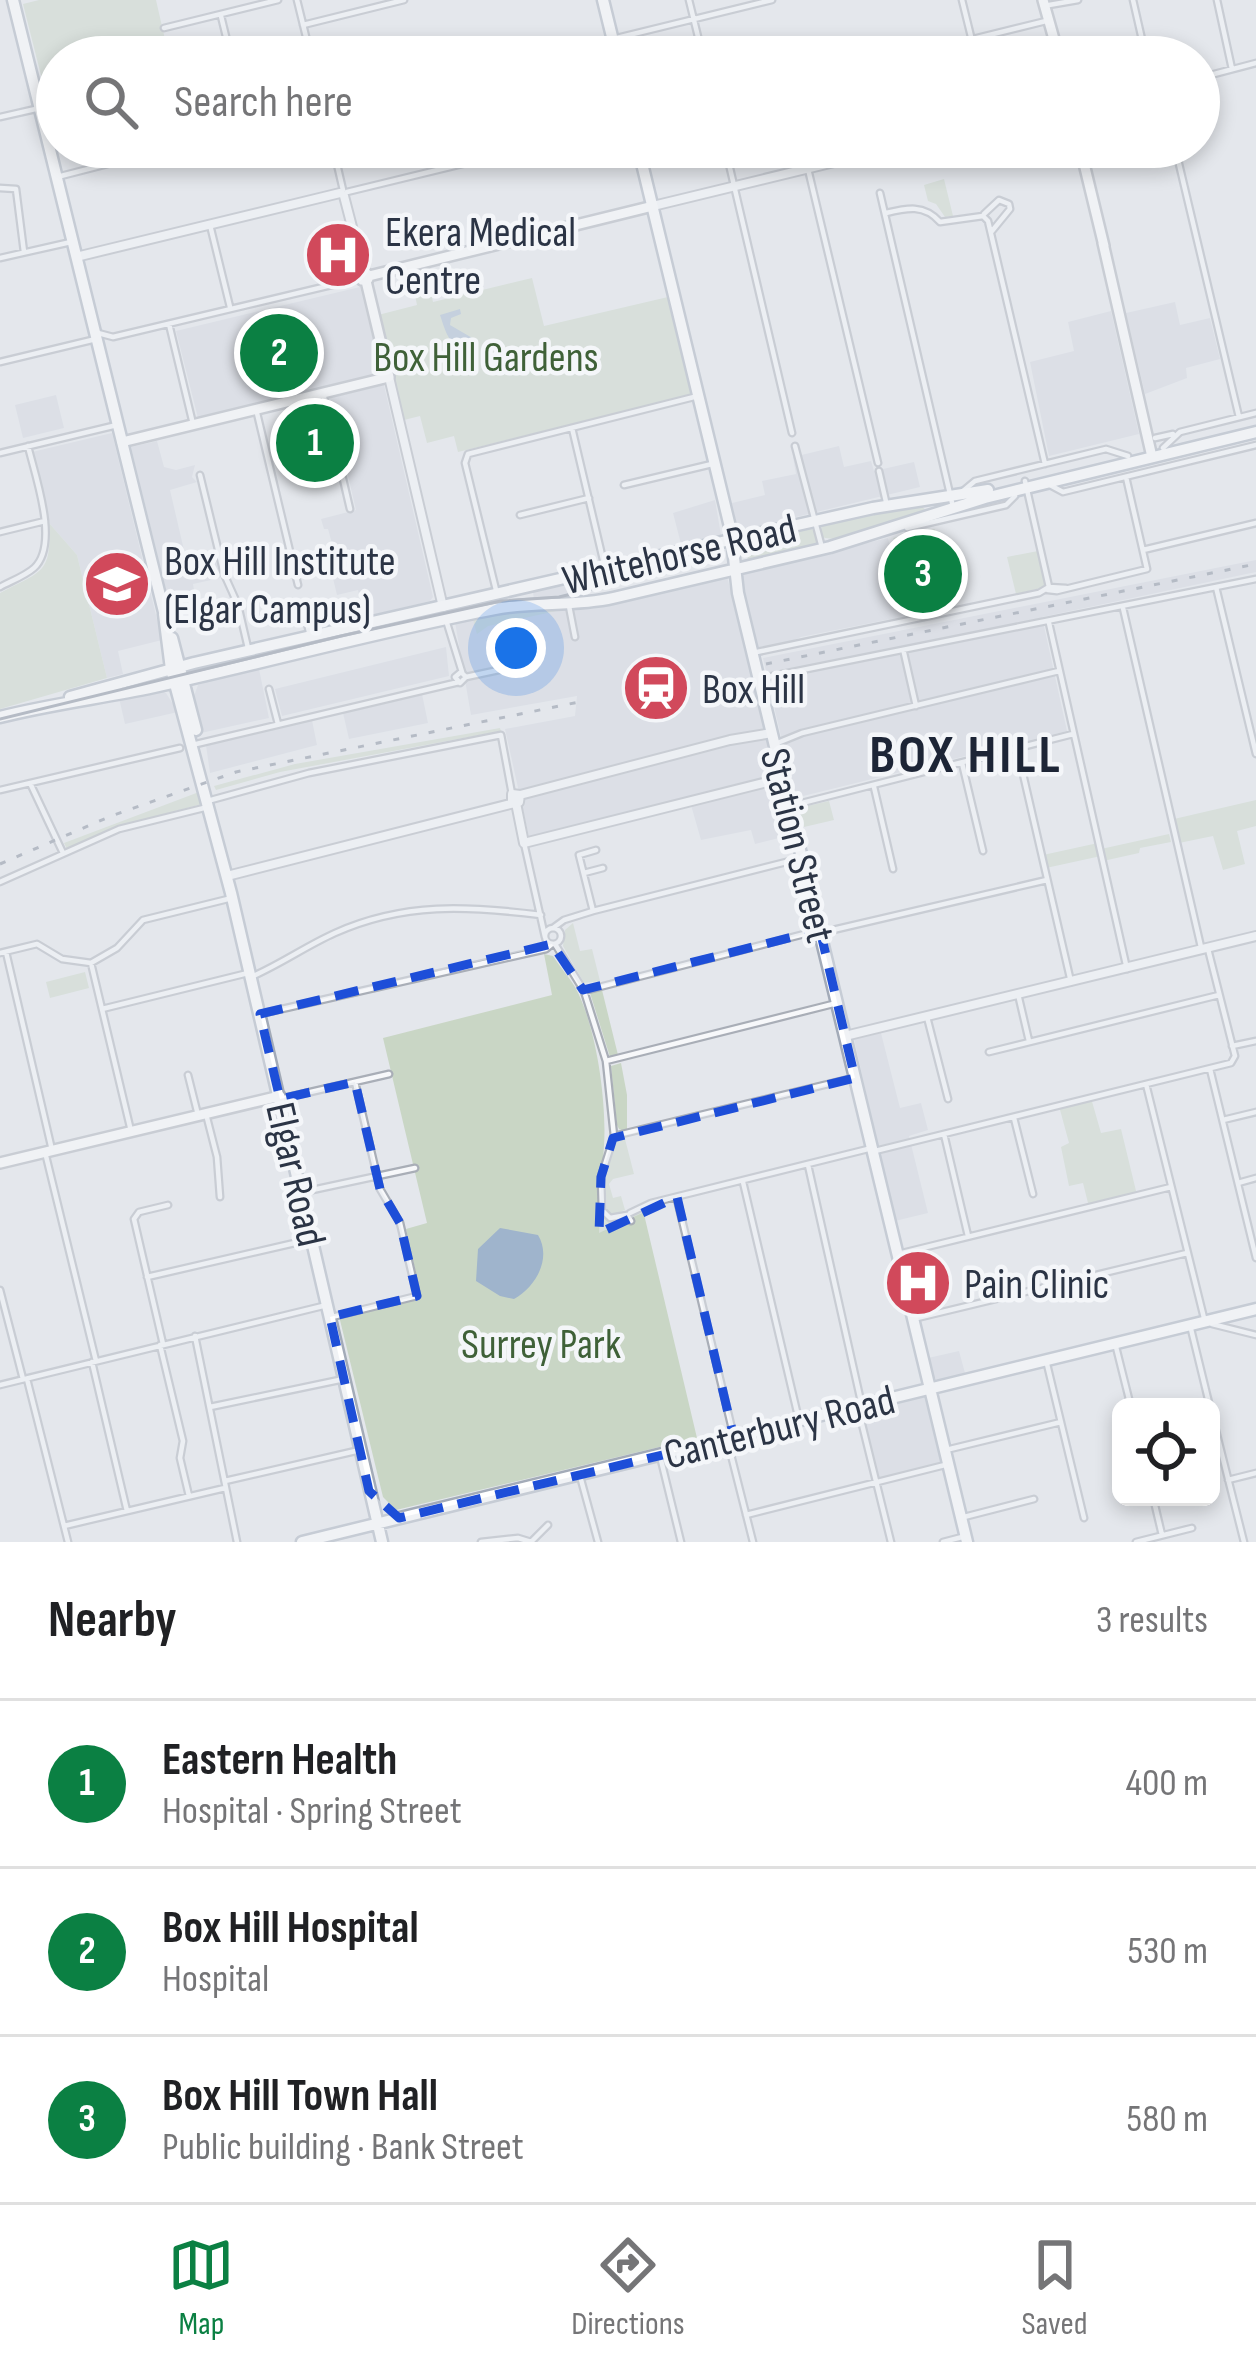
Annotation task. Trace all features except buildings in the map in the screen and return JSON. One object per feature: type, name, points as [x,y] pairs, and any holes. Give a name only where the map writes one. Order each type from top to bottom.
[{"type":"main road","points":[[603,0],[612,36]]},
{"type":"main road","name":"Elgar Road","points":[[15,2],[36,91]]},
{"type":"main road","name":"Elgar Road","points":[[55,168],[185,699],[190,745],[211,803],[382,1542]]},
{"type":"main road","name":"Station Street","points":[[643,168],[731,540],[733,570],[966,1539]]},
{"type":"main road","points":[[1085,168],[1155,448]]},
{"type":"main road","points":[[122,442],[388,376],[365,277],[653,206]]},
{"type":"main road","name":"Whitehorse Road","points":[[0,717],[177,668],[211,673],[445,614],[497,594],[731,540],[887,506],[954,500],[1022,486],[1155,448],[1256,429]]},
{"type":"main road","name":"Whitehorse Road","points":[[1022,486],[1047,483],[1155,448]]},
{"type":"main road","points":[[926,500],[934,518]]},
{"type":"main road","name":"Whitehorse Road","points":[[51,704],[141,676],[310,637],[445,614],[512,606],[568,606],[733,570],[934,518],[954,500]]},
{"type":"main road","points":[[177,668],[185,699]]},
{"type":"main road","points":[[185,699],[211,673]]},
{"type":"main road","points":[[0,1163],[280,1098]]},
{"type":"main road","name":"Canterbury Road","points":[[306,1542],[1256,1309]]},
{"type":"main road","points":[[369,1491],[382,1508],[399,1518]]},
{"type":"street","points":[[164,28],[278,0]]},
{"type":"street","points":[[297,0],[306,36]]},
{"type":"street","points":[[303,25],[404,0]]},
{"type":"street","points":[[689,0],[698,36]]},
{"type":"street","points":[[621,36],[772,0]]},
{"type":"street","points":[[962,0],[970,36]]},
{"type":"street","points":[[978,36],[1047,7],[1078,0]]},
{"type":"street","points":[[1133,0],[1141,36]]},
{"type":"street","points":[[1217,0],[1232,69]]},
{"type":"street","points":[[0,10],[15,2]]},
{"type":"street","points":[[221,14],[226,36]]},
{"type":"street","points":[[1220,72],[1256,63]]},
{"type":"street","points":[[0,117],[36,109]]},
{"type":"street","points":[[57,177],[92,168]]},
{"type":"street","points":[[0,362],[95,334],[113,337],[365,277],[338,168]]},
{"type":"street","points":[[76,257],[444,168]]},
{"type":"street","points":[[730,168],[792,433]]},
{"type":"street","points":[[653,206],[812,168]]},
{"type":"street","points":[[1180,168],[1239,417]]},
{"type":"street","points":[[808,169],[887,506]]},
{"type":"street","points":[[0,188],[20,191],[24,252]]},
{"type":"street","points":[[880,193],[954,500]]},
{"type":"street","points":[[886,214],[921,209],[946,223],[983,216],[999,200],[1009,203],[1010,209],[992,231]]},
{"type":"street","points":[[983,216],[992,231],[1045,464]]},
{"type":"street","points":[[210,225],[230,309]]},
{"type":"street","points":[[0,258],[73,241]]},
{"type":"street","points":[[169,324],[193,424]]},
{"type":"street","points":[[100,353],[113,337]]},
{"type":"street","points":[[388,376],[460,677]]},
{"type":"street","points":[[323,393],[350,509]]},
{"type":"street","points":[[497,594],[466,456],[698,396]]},
{"type":"street","points":[[256,410],[298,585]]},
{"type":"street","name":"Whitehorse Road","points":[[1155,448],[1180,432],[1256,413]]},
{"type":"street","points":[[0,453],[117,425]]},
{"type":"street","points":[[572,428],[606,569]]},
{"type":"street","name":"Whitehorse Road","points":[[1155,448],[1180,432]]},
{"type":"street","name":"Whitehorse Road","points":[[1047,483],[1063,492],[1256,445]]},
{"type":"street","points":[[0,586],[32,570],[45,546],[45,521],[28,446]]},
{"type":"street","points":[[795,446],[824,548]]},
{"type":"street","name":"Whitehorse Road","points":[[954,500],[974,481],[1109,449],[1128,456]]},
{"type":"street","points":[[624,485],[714,464]]},
{"type":"street","points":[[200,475],[249,651]]},
{"type":"street","points":[[756,654],[801,640],[1145,571],[1126,476]]},
{"type":"street","points":[[1022,486],[1048,588]]},
{"type":"street","name":"Whitehorse Road","points":[[934,518],[1006,505],[1022,486]]},
{"type":"street","points":[[520,515],[589,498]]},
{"type":"street","points":[[0,532],[45,521]]},
{"type":"street","points":[[1143,550],[1256,523]]},
{"type":"street","points":[[758,676],[765,679],[1256,579]]},
{"type":"street","points":[[1216,587],[1256,754]]},
{"type":"street","points":[[568,606],[575,637]]},
{"type":"street","points":[[0,882],[119,829],[309,773],[502,735],[541,917],[550,941],[584,991],[606,1061],[614,1136],[602,1177],[602,1210],[610,1218],[629,1215],[676,1197],[1234,1060],[1123,608]]},
{"type":"street","points":[[304,609],[310,637]]},
{"type":"street","points":[[1048,622],[1127,969]]},
{"type":"street","points":[[904,651],[916,706]]},
{"type":"street","points":[[0,790],[508,668]]},
{"type":"street","points":[[227,876],[496,808],[514,796],[730,740],[802,734],[1060,671]]},
{"type":"street","points":[[269,689],[278,724]]},
{"type":"street","points":[[789,806],[1073,734]]},
{"type":"street","points":[[1017,748],[1071,982]]},
{"type":"street","points":[[962,762],[983,851]]},
{"type":"street","points":[[524,843],[783,778]]},
{"type":"street","points":[[30,783],[63,853]]},
{"type":"street","points":[[873,785],[893,869]]},
{"type":"street","points":[[593,911],[579,855],[596,850]]},
{"type":"street","points":[[550,941],[554,929],[593,911],[802,858]]},
{"type":"street","points":[[584,873],[604,868]]},
{"type":"street","points":[[584,991],[1047,880]]},
{"type":"street","points":[[127,1511],[3,953],[37,944],[62,959],[91,963],[116,948],[143,920],[232,898]]},
{"type":"street","points":[[103,1009],[251,975],[386,914],[456,906],[541,917],[561,935],[534,950],[260,1014]]},
{"type":"street","points":[[845,1036],[1256,936]]},
{"type":"street","points":[[91,963],[131,1130]]},
{"type":"street","points":[[1018,994],[1030,1041]]},
{"type":"street","points":[[989,1052],[1219,995]]},
{"type":"street","points":[[606,1061],[837,1003]]},
{"type":"street","points":[[927,1016],[948,1099]]},
{"type":"street","points":[[1232,1046],[1256,1041]]},
{"type":"street","points":[[1210,1069],[1256,1258]]},
{"type":"street","points":[[280,1098],[389,1074]]},
{"type":"street","points":[[188,1075],[217,1157],[220,1196]]},
{"type":"street","points":[[614,1136],[855,1078]]},
{"type":"street","points":[[0,1385],[195,1336],[417,1296],[400,1223],[377,1176],[355,1082]]},
{"type":"street","points":[[1146,1084],[1205,1322],[1256,1335]]},
{"type":"street","points":[[1222,1120],[1256,1112]]},
{"type":"street","points":[[1014,1117],[1033,1194]]},
{"type":"street","points":[[944,1134],[968,1236]]},
{"type":"street","points":[[808,1165],[891,1542]]},
{"type":"street","points":[[302,1192],[415,1168]]},
{"type":"street","points":[[1238,1183],[1256,1178]]},
{"type":"street","points":[[742,1181],[799,1422]]},
{"type":"street","points":[[898,1253],[1171,1187]]},
{"type":"street","points":[[676,1197],[753,1542]]},
{"type":"street","points":[[168,1205],[139,1212],[134,1219],[183,1441],[180,1458],[189,1496]]},
{"type":"street","points":[[147,1277],[312,1239]]},
{"type":"street","points":[[913,1319],[1187,1252]]},
{"type":"street","points":[[0,1290],[68,1542]]},
{"type":"street","points":[[1190,1325],[1207,1398]]},
{"type":"street","points":[[195,1336],[237,1542]]},
{"type":"street","points":[[1115,1343],[1129,1398]]},
{"type":"street","points":[[1046,1360],[1084,1518]]},
{"type":"street","points":[[210,1407],[344,1378]]},
{"type":"street","points":[[945,1450],[1061,1422]]},
{"type":"street","points":[[1220,1448],[1244,1542]]},
{"type":"street","points":[[64,1526],[360,1450]]},
{"type":"street","points":[[660,1456],[681,1542]]},
{"type":"street","points":[[746,1515],[948,1465]]},
{"type":"street","points":[[1228,1480],[1256,1473]]},
{"type":"street","points":[[580,1476],[598,1542]]},
{"type":"street","points":[[961,1517],[1034,1499]]},
{"type":"street","points":[[1155,1506],[1162,1535]]},
{"type":"street","points":[[482,1542],[518,1538],[531,1542],[548,1525]]},
{"type":"street","points":[[1136,1542],[1192,1528]]},
{"type":"street","points":[[943,1542],[966,1539]]},
{"type":"highlighted area","points":[[820,930],[855,1078],[613,1138],[601,1177],[599,1233],[677,1197],[734,1438],[399,1518],[369,1491],[330,1317],[417,1296],[400,1223],[380,1189],[355,1082],[280,1099],[260,1014],[552,944],[583,990]]},
{"type":"shaded area","points":[[360,287],[382,375],[198,418],[176,331]]},
{"type":"shaded area","points":[[1175,302],[1180,325],[1210,318],[1220,359],[1186,368],[1187,378],[1145,394],[1126,313]]},
{"type":"shaded area","points":[[1111,311],[1139,434],[1049,456],[1030,362],[1074,351],[1068,322]]},
{"type":"shaded area","points":[[384,385],[433,597],[364,617],[358,590],[337,595],[331,570],[303,574],[338,565],[321,519],[356,510],[330,398]]},
{"type":"shaded area","points":[[56,395],[64,428],[23,438],[15,405]]},
{"type":"shaded area","points":[[319,402],[338,479],[310,485],[292,407]]},
{"type":"shaded area","name":"Box Hill Institute (Elgar Campus)","points":[[112,433],[162,640],[118,651],[123,674],[107,678],[77,555],[49,523],[32,452]]},
{"type":"shaded area","name":"Box Hill Institute (Elgar Campus)","points":[[157,441],[164,467],[176,470],[195,465],[192,477],[197,482],[170,490],[187,563],[215,557],[220,578],[193,584],[195,596],[169,602],[131,447]]},
{"type":"shaded area","points":[[839,446],[844,467],[871,461],[874,471],[914,462],[920,487],[738,531],[732,503],[765,495],[762,481],[796,474],[793,457]]},
{"type":"shaded area","points":[[715,500],[721,535],[681,544],[673,513]]},
{"type":"shaded area","points":[[888,538],[906,616],[801,637],[779,647],[760,650],[756,646],[739,573]]},
{"type":"shaded area","points":[[1256,560],[1256,572],[1042,617],[1067,731],[795,798],[763,658]]},
{"type":"shaded area","points":[[630,573],[632,582],[534,600],[533,592]]},
{"type":"shaded area","points":[[727,576],[791,835],[755,844],[751,830],[701,840],[689,798],[529,837],[505,729],[575,716],[577,696],[471,715],[455,622],[552,609],[591,609]]},
{"type":"shaded area","points":[[446,647],[449,676],[282,716],[275,689]]},
{"type":"shaded area","points":[[258,664],[269,718],[201,733],[194,696],[198,685]]},
{"type":"shaded area","points":[[159,690],[178,712],[125,724],[119,698]]},
{"type":"shaded area","points":[[422,694],[428,723],[349,739],[343,713]]},
{"type":"shaded area","points":[[312,720],[317,745],[210,773],[206,745]]},
{"type":"shaded area","points":[[881,1033],[900,1108],[921,1103],[928,1130],[909,1136],[928,1213],[895,1221],[854,1039]]},
{"type":"shaded area","points":[[959,1351],[965,1373],[937,1380],[928,1358]]},
{"type":"shaded area","points":[[925,1395],[942,1463],[878,1478],[863,1411]]},
{"type":"green space","points":[[156,0],[164,36],[36,36],[36,55],[23,4]]},
{"type":"green space","points":[[944,179],[953,216],[945,217],[928,201],[924,185]]},
{"type":"green space","name":"Box Hill Gardens","points":[[425,266],[433,302],[532,278],[544,326],[668,297],[691,395],[458,452],[454,436],[427,443],[420,416],[404,420],[378,315],[417,305],[410,270]]},
{"type":"green space","points":[[921,505],[927,512],[872,532],[842,538],[819,536],[823,523]]},
{"type":"green space","points":[[49,523],[77,555],[107,678],[0,709],[0,593],[26,580],[46,562]]},
{"type":"green space","points":[[811,527],[821,545],[747,561],[748,556],[773,549],[746,548],[741,543]]},
{"type":"green space","points":[[935,529],[931,543],[903,550],[893,538]]},
{"type":"green space","points":[[1038,551],[1045,584],[1016,594],[1007,557]]},
{"type":"green space","points":[[556,611],[488,626],[477,634],[472,616]]},
{"type":"green space","points":[[500,728],[280,772],[216,790],[214,786],[295,764]]},
{"type":"green space","points":[[199,792],[202,804],[122,825],[67,849],[64,843]]},
{"type":"green space","points":[[1256,800],[1256,826],[1237,831],[1245,864],[1223,870],[1213,836],[1179,843],[1174,819]]},
{"type":"green space","points":[[829,801],[834,820],[804,827],[799,808]]},
{"type":"green space","points":[[1169,834],[1171,842],[1103,861],[1101,856],[1046,868],[1043,855],[1098,843],[1101,849]]},
{"type":"green space","points":[[573,923],[580,951],[592,949],[600,981],[584,983],[563,946],[565,930]]},
{"type":"green space","name":"Surrey Park","points":[[544,954],[553,956],[575,987],[594,1042],[604,1128],[599,1211],[611,1222],[643,1210],[697,1438],[396,1510],[383,1497],[339,1316],[421,1296],[406,1229],[427,1223],[383,1038],[552,995]]},
{"type":"green space","points":[[85,972],[89,988],[50,998],[46,982]]},
{"type":"green space","points":[[602,990],[618,1055],[610,1057],[590,993]]},
{"type":"green space","points":[[621,1063],[627,1132],[617,1125],[611,1066]]},
{"type":"green space","points":[[1091,1098],[1101,1133],[1121,1129],[1137,1195],[1089,1207],[1083,1183],[1069,1186],[1061,1147],[1069,1143],[1059,1106]]},
{"type":"green space","points":[[625,1139],[634,1174],[609,1184],[613,1198],[621,1196],[625,1210],[612,1215],[607,1213],[605,1177],[617,1141]]},
{"type":"water","points":[[460,309],[450,325],[474,339],[476,350],[455,344],[445,329],[440,315]]},
{"type":"water","points":[[500,1228],[538,1235],[542,1244],[540,1271],[514,1299],[476,1281],[478,1249]]},
{"type":"tram line","points":[[0,719],[341,636],[501,601],[559,597],[625,581]]},
{"type":"railway","points":[[766,664],[1256,564]]},
{"type":"railway","points":[[0,864],[111,816],[236,772],[579,702]]},
{"type":"place","name":"Ekera Medical Centre","points":[[338,255]]},
{"type":"place","name":"Box Hill Hospital","points":[[279,353]]},
{"type":"place","name":"Eastern Health","points":[[315,443]]},
{"type":"place","name":"Box Hill Town Hall","points":[[923,574]]},
{"type":"place","name":"Box Hill Institute (Elgar Campus)","points":[[117,584]]},
{"type":"place","name":"Box Hill","points":[[656,688]]},
{"type":"place","name":"Pain Clinic","points":[[918,1283]]},
{"type":"district","name":"BOX HILL","points":[[966,753]]}]
